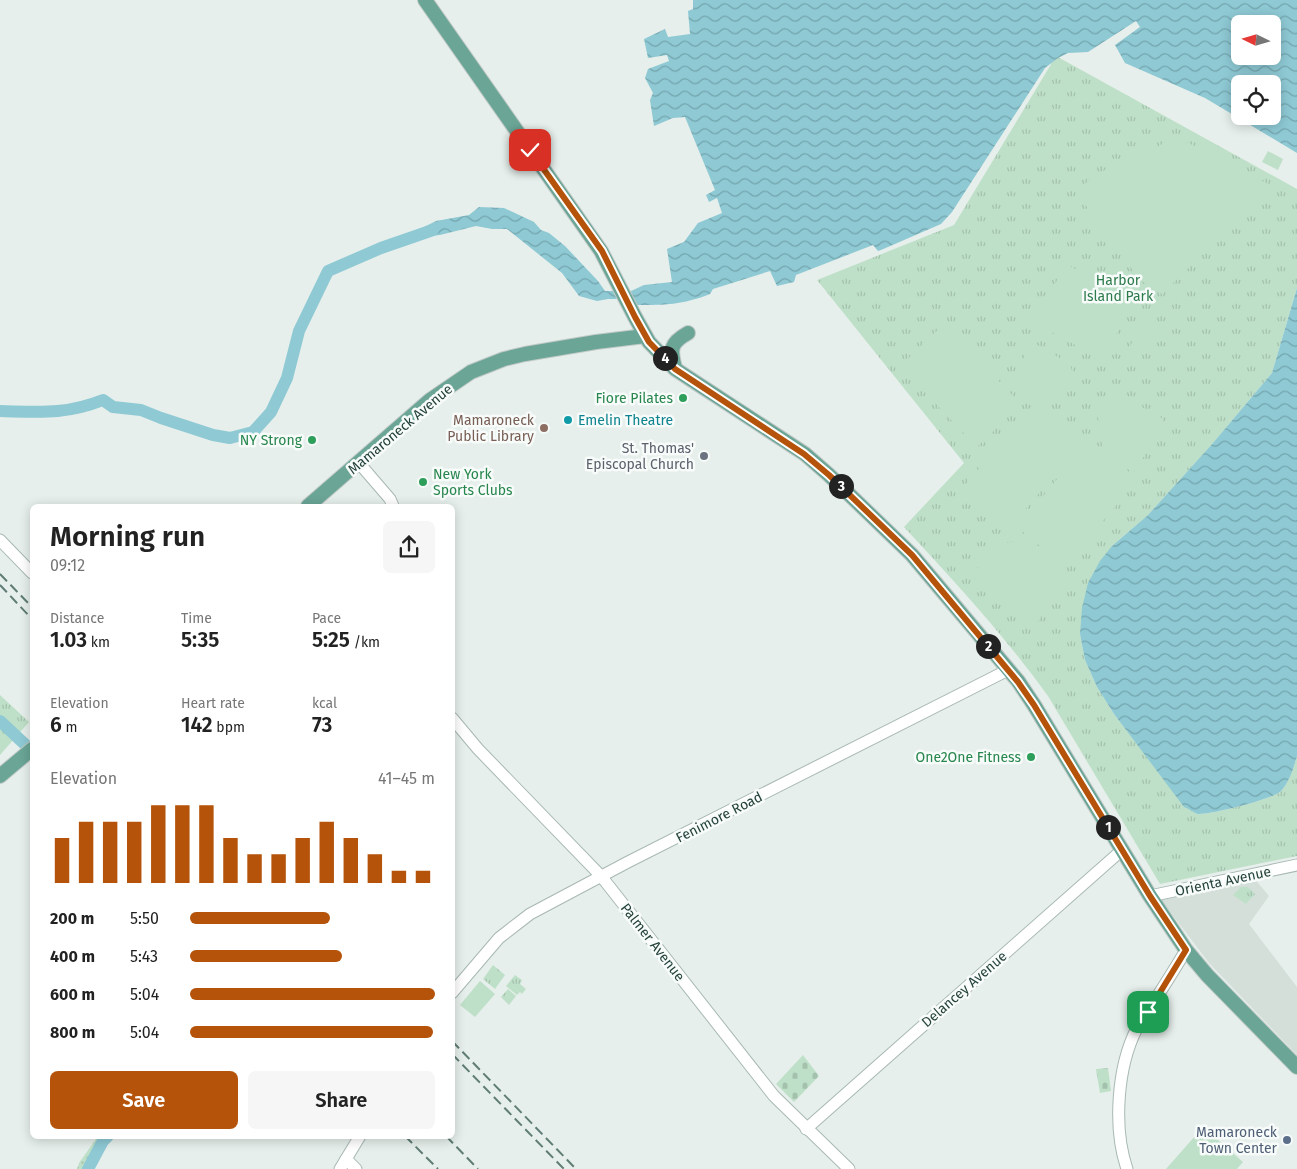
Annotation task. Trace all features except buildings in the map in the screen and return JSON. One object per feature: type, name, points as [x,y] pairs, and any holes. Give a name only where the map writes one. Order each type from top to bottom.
[{"type":"main road","points":[[426,0],[602,251],[645,336],[675,369],[804,454],[829,475],[912,555],[1008,670],[1034,705],[1150,896],[1186,950],[1207,976],[1297,1067]]},
{"type":"main road","points":[[675,369],[671,352],[675,342],[688,333]]},
{"type":"main road","name":"Mamaroneck Avenue","points":[[310,504],[430,400],[471,372],[504,359],[525,354],[645,336]]},
{"type":"main road","points":[[0,776],[30,751]]},
{"type":"street","points":[[359,463],[390,498],[392,504]]},
{"type":"street","points":[[0,540],[30,571]]},
{"type":"street","name":"Fenimore Road","points":[[455,989],[499,938],[508,929],[530,914],[601,876],[1008,670]]},
{"type":"street","name":"Palmer Avenue","points":[[455,722],[478,749],[601,876],[757,1076],[806,1129],[849,1169]]},
{"type":"street","name":"Delancey Avenue","points":[[806,1129],[1122,850]]},
{"type":"street","name":"Orienta Avenue","points":[[1150,896],[1297,865]]},
{"type":"street","points":[[1127,1169],[1122,1156],[1119,1121],[1119,1101],[1125,1061],[1137,1027],[1186,950]]},
{"type":"street","points":[[340,1169],[358,1139]]},
{"type":"street","points":[[346,1159],[356,1169]]},
{"type":"shaded area","points":[[1253,877],[1269,896],[1249,924],[1297,987],[1297,1055],[1209,963],[1159,897]]},
{"type":"green space","name":"Harbor Island Park","points":[[1056,56],[1297,189],[1297,288],[1272,373],[1213,443],[1148,515],[1112,546],[1080,634],[1085,660],[1097,687],[1114,714],[1185,807],[1192,811],[1199,814],[1215,812],[1242,806],[1276,794],[1286,784],[1297,756],[1297,856],[1160,884],[1048,696],[997,630],[904,527],[964,463],[817,280],[954,225]]},
{"type":"green space","points":[[1175,136],[1272,186],[1162,294],[1140,280],[1081,199],[1083,185],[1141,145],[1154,149]]},
{"type":"green space","points":[[1268,151],[1283,159],[1278,170],[1262,162]]},
{"type":"green space","points":[[1066,264],[1134,302],[1102,360],[1034,322]]},
{"type":"green space","points":[[944,324],[1021,404],[977,447],[900,366]]},
{"type":"green space","points":[[1141,326],[1152,331],[1140,354],[1129,348]]},
{"type":"green space","points":[[1034,343],[1070,364],[1072,371],[1051,407],[1044,405],[1084,440],[1012,525],[965,485],[1035,402],[1022,392],[1020,377],[1022,361]]},
{"type":"green space","points":[[1112,390],[1163,419],[1164,426],[1133,473],[1104,452],[1099,433],[1098,415]]},
{"type":"green space","points":[[1089,441],[1136,482],[1064,567],[1053,558],[1066,580],[1037,623],[1024,623],[975,571],[993,548],[1019,539],[1041,547],[1017,527]]},
{"type":"green space","points":[[0,695],[29,722],[0,755]]},
{"type":"green space","points":[[1241,887],[1248,887],[1255,894],[1246,904],[1233,895]]},
{"type":"green space","points":[[493,965],[505,975],[495,989],[483,979]]},
{"type":"green space","points":[[515,975],[522,980],[520,984],[526,989],[522,994],[520,992],[517,995],[506,986]]},
{"type":"green space","points":[[480,981],[495,994],[475,1017],[460,1005]]},
{"type":"green space","points":[[508,989],[516,996],[509,1005],[501,997]]},
{"type":"green space","points":[[803,1055],[819,1076],[794,1102],[776,1084]]},
{"type":"green space","points":[[1108,1068],[1111,1091],[1100,1093],[1096,1069]]},
{"type":"green space","points":[[1203,1127],[1243,1162],[1237,1169],[1166,1169]]},
{"type":"green space","points":[[96,1139],[109,1139],[92,1169],[77,1169],[79,1163]]},
{"type":"water","points":[[693,0],[1297,0],[1297,153],[1250,125],[1281,125],[1281,75],[1231,75],[1231,114],[1205,98],[1125,63],[1115,45],[1140,27],[1136,21],[1088,52],[1068,53],[1045,68],[952,212],[941,224],[881,250],[878,251],[873,245],[796,275],[794,282],[777,286],[770,271],[713,289],[710,294],[700,298],[682,302],[636,305],[633,299],[597,301],[579,296],[562,273],[507,229],[476,226],[440,235],[419,237],[414,232],[436,221],[469,215],[479,207],[504,208],[534,222],[541,230],[549,233],[565,246],[605,291],[631,291],[644,285],[672,282],[667,249],[684,242],[698,223],[722,213],[717,198],[709,202],[706,195],[715,190],[685,117],[673,118],[654,126],[650,100],[653,93],[645,78],[648,69],[669,61],[667,55],[648,58],[644,39],[665,29],[668,37],[690,34],[688,11],[693,9]]},
{"type":"water","points":[[1297,288],[1297,756],[1286,784],[1276,794],[1241,806],[1198,814],[1184,807],[1114,714],[1097,687],[1085,660],[1080,634],[1082,608],[1088,583],[1100,561],[1112,546],[1148,515],[1213,443],[1272,373]]},
{"type":"waterway","points":[[0,411],[52,412],[89,405],[103,400],[113,407],[141,410],[213,435],[230,438],[253,432],[271,412],[287,378],[299,331],[328,271],[381,248],[433,230]]},
{"type":"waterway","points":[[0,721],[30,749]]},
{"type":"waterway","points":[[88,1169],[105,1139]]},
{"type":"railway","points":[[0,574],[30,605]]},
{"type":"railway","points":[[0,585],[30,617]]},
{"type":"railway","points":[[455,1044],[576,1169]]},
{"type":"railway","points":[[455,1057],[564,1169]]},
{"type":"railway","points":[[408,1139],[438,1169]]},
{"type":"railway","points":[[449,1139],[478,1169]]},
{"type":"place","name":"Fiore Pilates","points":[[683,398]]},
{"type":"place","name":"Emelin Theatre","points":[[568,420]]},
{"type":"place","name":"Mamaroneck Public Library","points":[[544,428]]},
{"type":"place","name":"NY Strong","points":[[312,440]]},
{"type":"place","name":"St. Thomas' Episcopal Church","points":[[704,456]]},
{"type":"place","name":"New York Sports Clubs","points":[[423,482]]},
{"type":"place","name":"One2One Fitness","points":[[1031,757]]},
{"type":"place","name":"Mamaroneck Town Center","points":[[1287,1140]]},
{"type":"route","points":[[530,150],[602,251],[649,342],[675,369],[804,454],[829,475],[912,555],[1018,682],[1034,705],[1150,896],[1186,950],[1148,1012]]}]
